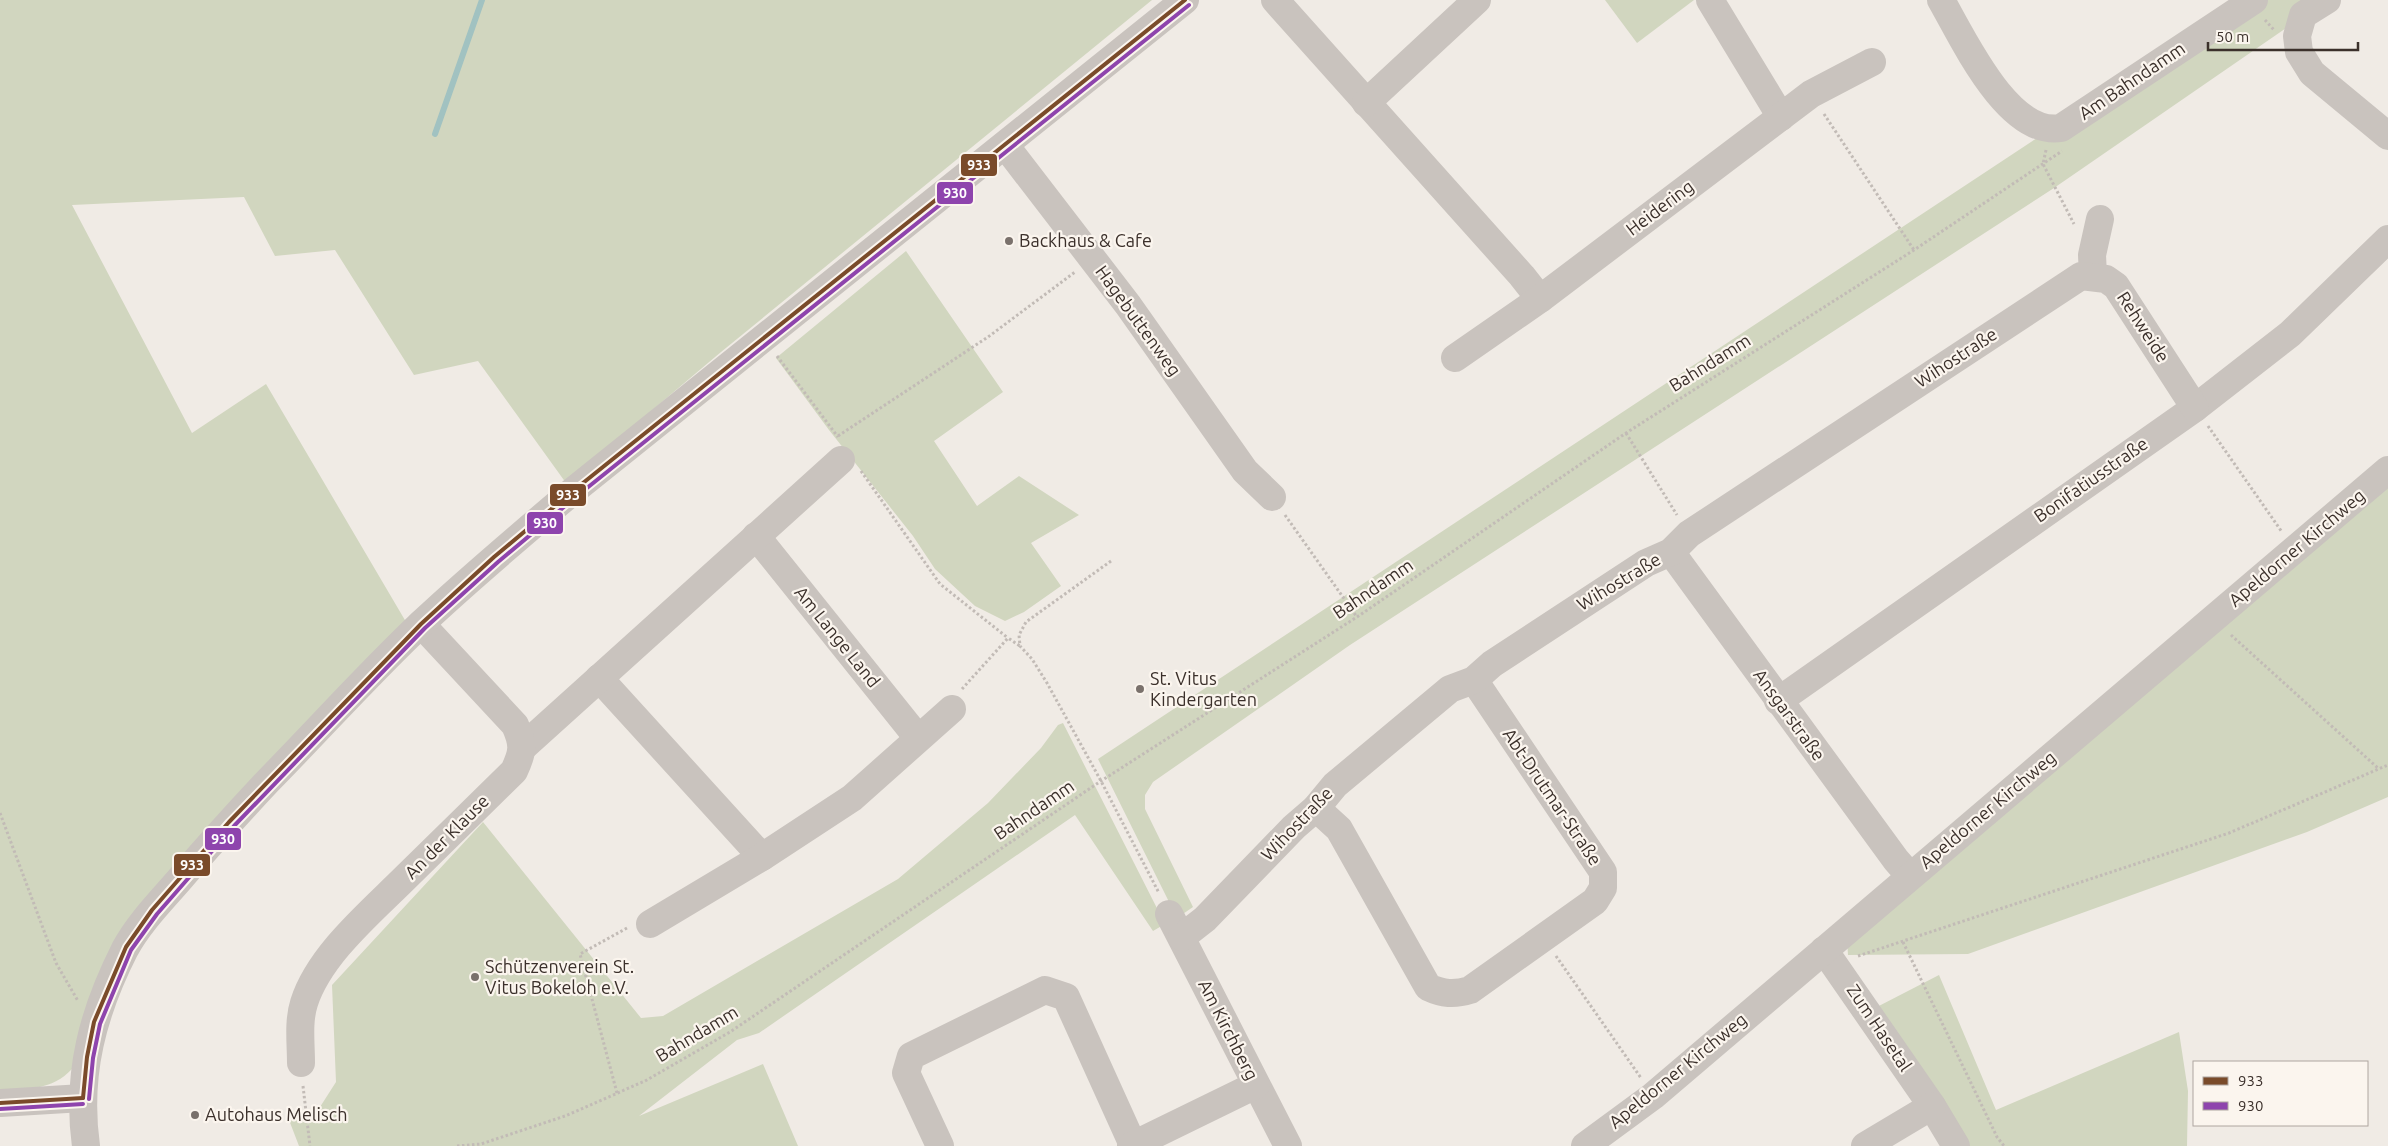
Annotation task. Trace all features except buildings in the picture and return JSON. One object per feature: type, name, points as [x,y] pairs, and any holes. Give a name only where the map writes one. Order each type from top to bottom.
[{"type":"street","points":[[86,1146],[84,1098],[87,1057],[94,1022],[126,947],[152,910],[229,822],[421,624],[494,557],[573,491],[1185,0]]},
{"type":"street","points":[[1275,0],[1522,276],[1540,299]]},
{"type":"street","points":[[1366,103],[1477,0]]},
{"type":"street","points":[[1710,0],[1781,117]]},
{"type":"street","points":[[1941,0],[1990,84],[2007,104],[2034,124],[2059,135]]},
{"type":"street","points":[[2327,0],[2303,15],[2296,36],[2298,52],[2312,73],[2388,136]]},
{"type":"street","name":"Am Bahndamm","points":[[2059,135],[2254,9]]},
{"type":"street","name":"Heidering","points":[[1455,358],[1540,299],[1811,94],[1872,62]]},
{"type":"street","name":"Hagebuttenweg","points":[[1005,145],[1092,258],[1245,471],[1272,497]]},
{"type":"street","points":[[2093,265],[2100,219]]},
{"type":"street","name":"Bonifatiusstraße","points":[[1778,701],[2195,408],[2290,334],[2388,239]]},
{"type":"street","name":"Rehweide","points":[[2093,265],[2116,286],[2195,408]]},
{"type":"street","name":"Wihostraße","points":[[1182,937],[1205,919],[1294,827],[1316,808],[1335,785],[1450,689],[1474,680],[1492,664],[1638,568],[1680,543],[2081,276],[2093,265]]},
{"type":"street","points":[[522,748],[756,536],[844,451]]},
{"type":"street","name":"Apeldorner Kirchweg","points":[[1585,1146],[1653,1096],[1828,954],[1910,876],[2388,470]]},
{"type":"street","name":"Am Lange Land","points":[[756,536],[918,738]]},
{"type":"street","name":"Ansgarstraße","points":[[1680,543],[1778,701],[1896,860],[1910,876]]},
{"type":"street","points":[[421,624],[515,725],[521,738],[522,748]]},
{"type":"street","points":[[598,678],[762,857]]},
{"type":"street","name":"Abt-Drutmar-Straße","points":[[1316,808],[1339,829],[1428,987],[1442,994],[1457,994],[1470,990],[1595,901],[1602,888],[1602,872],[1474,680]]},
{"type":"street","points":[[650,924],[762,857],[852,798],[952,709]]},
{"type":"street","name":"An der Klause","points":[[301,1063],[300,1022],[304,1002],[315,979],[332,954],[361,922],[514,771],[522,754],[522,748]]},
{"type":"street","name":"Am Kirchberg","points":[[1169,914],[1288,1146]]},
{"type":"street","name":"Zum Hasetal","points":[[1828,954],[1932,1106],[1956,1146]]},
{"type":"street","points":[[940,1146],[906,1073],[911,1056],[1045,990],[1066,997],[1132,1146],[1256,1085]]},
{"type":"street","points":[[0,1103],[84,1098]]},
{"type":"street","points":[[1866,1146],[1932,1106]]},
{"type":"path","points":[[1811,94],[1914,250]]},
{"type":"path","points":[[2059,135],[2043,164],[2093,265]]},
{"type":"path","name":"Bahndamm","points":[[456,1146],[481,1144],[565,1116],[645,1081],[730,1032],[1101,781],[1357,617],[1626,433],[1914,250],[2043,164],[2059,135]]},
{"type":"path","points":[[844,451],[988,337],[1092,258]]},
{"type":"path","points":[[772,354],[774,352],[940,584],[1020,646],[1032,659],[1048,683],[1101,781],[1169,914]]},
{"type":"path","points":[[2195,408],[2295,549]]},
{"type":"path","points":[[1626,433],[1680,543]]},
{"type":"path","points":[[1272,497],[1357,617]]},
{"type":"path","points":[[1020,646],[1020,636],[1026,622],[1111,561]]},
{"type":"path","points":[[2213,619],[2379,769]]},
{"type":"path","points":[[952,709],[960,691],[1008,638]]},
{"type":"path","points":[[1828,954],[1852,958],[2229,833],[2388,765]]},
{"type":"path","points":[[0,813],[56,963],[88,1018],[94,1022]]},
{"type":"path","points":[[617,1093],[580,954],[643,919],[650,924]]},
{"type":"path","points":[[1544,939],[1653,1096]]},
{"type":"path","points":[[1903,942],[1997,1138],[2004,1146]]},
{"type":"path","points":[[301,1063],[310,1146]]},
{"type":"green space","points":[[0,0],[1152,0],[721,352],[566,483],[478,361],[414,375],[335,250],[275,256],[244,197],[72,205],[192,433],[266,384],[409,627],[152,902],[72,1069],[48,1085],[30,1089],[0,1091]]},
{"type":"green space","points":[[1605,0],[1694,0],[1637,43]]},
{"type":"green space","points":[[2254,0],[2327,0],[2054,188],[1350,645],[1153,782],[1145,795],[1145,809],[1193,907],[1177,918],[1098,759],[2049,130]]},
{"type":"green space","points":[[906,251],[1003,392],[934,441],[977,506],[1019,476],[1079,515],[1031,543],[1061,586],[1024,612],[1005,621],[975,606],[935,569],[913,536],[829,430],[776,358]]},
{"type":"green space","points":[[2388,482],[2388,797],[2307,832],[1968,954],[1848,955],[1847,940]]},
{"type":"green space","points":[[1063,723],[1165,924],[1153,931],[1075,815],[759,1033],[737,1040],[639,1116],[763,1064],[798,1146],[299,1146],[289,1120],[320,1107],[336,1082],[332,985],[483,822],[641,1018],[663,1016],[898,879],[988,803],[1041,748],[1058,725]]},
{"type":"green space","points":[[1939,975],[1996,1110],[2179,1032],[2188,1091],[2187,1146],[1964,1146],[1873,1009]]},
{"type":"waterway","points":[[435,134],[482,0]]},
{"type":"transit line","name":"933","points":[[83,1098],[87,1057],[94,1022],[126,947],[152,910],[229,822],[421,624],[494,557],[573,491],[1185,0]]},
{"type":"transit line","name":"930","points":[[89,1099],[93,1058],[100,1024],[131,950],[157,914],[234,826],[425,628],[498,562],[577,496],[1189,5]]},
{"type":"transit line","name":"933","points":[[0,1103],[83,1098]]},
{"type":"transit line","name":"930","points":[[0,1109],[83,1104]]},
{"type":"place","name":"Backhaus & Cafe","points":[[1009,241]]},
{"type":"place","name":"St. Vitus Kindergarten","points":[[1140,689]]},
{"type":"place","name":"Schützenverein St. Vitus Bokeloh e.V.","points":[[475,977]]},
{"type":"place","name":"Autohaus Melisch","points":[[195,1115]]}]
